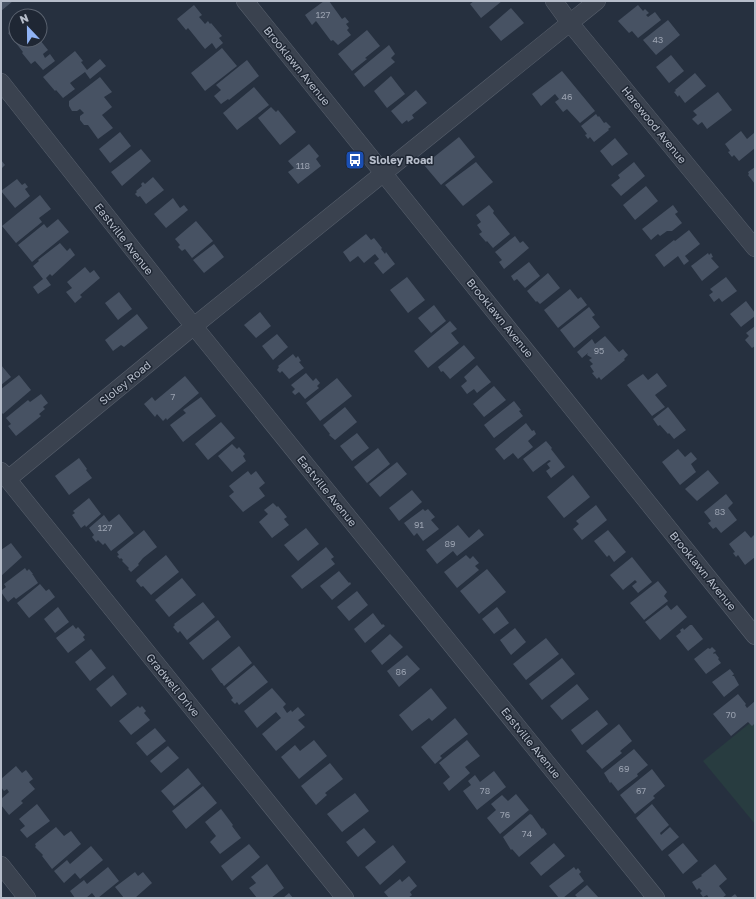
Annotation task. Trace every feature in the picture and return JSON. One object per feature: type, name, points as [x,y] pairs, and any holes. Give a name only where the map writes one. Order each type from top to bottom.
[{"type":"street","name":"Brooklawn Avenue","points":[[245,1],[755,636]]},
{"type":"street","name":"Harewood Avenue","points":[[554,1],[570,23],[755,248]]},
{"type":"street","name":"Sloley Road","points":[[4,475],[194,326],[597,1]]},
{"type":"street","name":"Eastville Avenue","points":[[1,82],[194,326],[656,898]]},
{"type":"street","name":"Gradwell Drive","points":[[4,475],[345,898]]},
{"type":"street","points":[[1,865],[27,898]]},
{"type":"green space","points":[[755,719],[755,824],[703,761]]},
{"type":"building","points":[[1,1],[13,1],[1,11]]},
{"type":"building","points":[[324,1],[329,1],[342,19],[345,17],[349,22],[346,24],[349,28],[347,30],[351,35],[338,45],[333,40],[331,41],[316,21],[312,25],[305,15]]},
{"type":"building","points":[[474,1],[502,1],[481,18],[470,4]]},
{"type":"building","points":[[194,5],[202,15],[199,17],[205,24],[208,21],[210,24],[211,23],[222,36],[219,38],[223,43],[216,49],[212,43],[205,49],[188,28],[186,30],[177,19]]},
{"type":"building","points":[[638,5],[643,11],[645,9],[649,13],[646,15],[648,17],[655,12],[661,20],[638,38],[632,31],[629,33],[618,21]]},
{"type":"building","points":[[511,8],[524,23],[501,41],[489,27]]},
{"type":"building","points":[[668,20],[680,35],[656,55],[643,40]]},
{"type":"building","points":[[367,30],[380,46],[352,71],[338,54]]},
{"type":"building","points":[[389,45],[395,54],[391,58],[395,62],[364,87],[354,74]]},
{"type":"building","points":[[20,48],[46,48],[48,50],[43,54],[45,58],[50,54],[55,61],[43,70],[35,61],[31,64],[22,53],[23,52]]},
{"type":"building","points":[[222,48],[237,66],[205,91],[191,73]]},
{"type":"building","points":[[75,51],[83,61],[81,62],[87,70],[100,59],[106,66],[90,79],[85,72],[70,83],[75,89],[63,98],[43,77]]},
{"type":"building","points":[[671,55],[684,71],[669,83],[656,67]]},
{"type":"building","points":[[247,60],[259,76],[229,100],[228,99],[221,104],[214,96],[221,90],[216,85]]},
{"type":"building","points":[[562,71],[595,111],[580,123],[567,109],[563,112],[555,102],[559,99],[555,94],[541,106],[532,94]]},
{"type":"building","points":[[695,73],[706,86],[685,103],[679,95],[678,97],[674,92]]},
{"type":"building","points":[[391,76],[405,94],[387,108],[374,91]]},
{"type":"building","points":[[100,77],[112,92],[104,97],[112,107],[102,115],[113,128],[98,139],[88,125],[84,125],[80,120],[80,116],[84,113],[80,109],[77,111],[72,111],[69,106],[69,101]]},
{"type":"building","points":[[254,87],[269,105],[237,130],[223,113]]},
{"type":"building","points":[[416,90],[427,103],[412,115],[414,118],[408,122],[407,120],[402,124],[391,111]]},
{"type":"building","points":[[718,92],[732,110],[707,129],[702,122],[698,125],[692,119],[697,115],[693,111]]},
{"type":"building","points":[[271,107],[276,112],[278,110],[296,132],[280,145],[258,118]]},
{"type":"building","points":[[596,114],[604,123],[606,122],[611,127],[594,142],[590,137],[588,139],[585,135],[587,134],[581,126]]},
{"type":"building","points":[[741,131],[747,139],[754,133],[755,148],[739,161],[734,155],[732,157],[725,144]]},
{"type":"building","points":[[120,132],[131,146],[110,163],[99,149]]},
{"type":"building","points":[[459,137],[475,157],[441,185],[424,165]]},
{"type":"building","points":[[615,138],[628,154],[612,166],[600,151]]},
{"type":"building","points":[[309,144],[319,156],[316,159],[321,166],[298,184],[288,172],[294,168],[288,161]]},
{"type":"building","points":[[141,149],[151,161],[122,186],[111,172]]},
{"type":"building","points":[[1,160],[5,165],[1,169]]},
{"type":"building","points":[[476,162],[493,182],[463,206],[445,185]]},
{"type":"building","points":[[634,162],[645,176],[621,196],[611,185],[620,178],[618,175]]},
{"type":"building","points":[[755,167],[755,184],[748,175],[748,172]]},
{"type":"building","points":[[153,177],[164,190],[146,204],[140,196],[138,197],[135,194],[137,192],[136,191],[142,186],[141,184],[143,182],[145,184]]},
{"type":"building","points":[[17,179],[22,185],[25,183],[28,187],[25,189],[30,196],[15,208],[1,191]]},
{"type":"building","points":[[646,186],[658,201],[635,220],[623,205]]},
{"type":"building","points":[[40,195],[51,209],[39,218],[42,222],[16,243],[2,226]]},
{"type":"building","points":[[173,198],[180,208],[184,205],[188,210],[166,228],[154,214]]},
{"type":"building","points":[[489,205],[494,211],[493,213],[510,234],[493,248],[479,234],[482,232],[477,225],[481,222],[476,215]]},
{"type":"building","points":[[673,205],[678,212],[675,214],[682,223],[672,231],[667,231],[660,236],[658,234],[651,240],[642,229]]},
{"type":"building","points":[[58,219],[69,232],[32,262],[18,245],[44,224],[47,228]]},
{"type":"building","points":[[196,221],[213,241],[192,258],[185,249],[182,251],[178,247],[180,245],[175,239]]},
{"type":"building","points":[[689,230],[700,244],[685,256],[689,261],[684,265],[678,256],[664,267],[655,255]]},
{"type":"building","points":[[366,234],[371,240],[374,238],[385,254],[386,252],[395,264],[383,274],[374,263],[379,259],[375,254],[364,263],[358,256],[350,262],[343,252]]},
{"type":"building","points":[[515,236],[520,243],[523,241],[529,248],[504,269],[499,262],[502,260],[495,252]]},
{"type":"building","points":[[60,243],[67,251],[70,248],[75,255],[52,276],[50,274],[46,278],[51,285],[38,294],[33,287],[43,279],[33,266],[39,261],[38,260]]},
{"type":"building","points":[[214,244],[224,257],[204,273],[193,260]]},
{"type":"building","points":[[708,253],[709,255],[711,253],[713,257],[711,258],[719,267],[702,281],[691,266]]},
{"type":"building","points":[[529,262],[540,276],[525,288],[517,279],[514,281],[511,276]]},
{"type":"building","points":[[85,267],[90,273],[94,270],[100,278],[80,295],[82,297],[75,303],[66,292],[72,288],[67,282]]},
{"type":"building","points":[[548,273],[560,288],[540,304],[537,301],[536,302],[527,291]]},
{"type":"building","points":[[407,277],[425,300],[408,313],[390,290]]},
{"type":"building","points":[[726,277],[737,291],[722,302],[719,298],[714,302],[709,295],[713,292],[710,289]]},
{"type":"building","points":[[570,289],[578,299],[581,297],[587,305],[558,328],[544,310]]},
{"type":"building","points":[[119,292],[132,309],[118,320],[105,303]]},
{"type":"building","points":[[746,301],[755,313],[755,316],[741,327],[730,314]]},
{"type":"building","points":[[434,305],[446,321],[431,333],[418,318]]},
{"type":"building","points":[[589,307],[595,315],[592,317],[600,327],[574,348],[560,330]]},
{"type":"building","points":[[260,312],[271,326],[256,338],[244,325]]},
{"type":"building","points":[[137,314],[148,328],[124,347],[121,345],[113,351],[105,340]]},
{"type":"building","points":[[450,321],[457,329],[451,333],[459,343],[428,368],[414,351]]},
{"type":"building","points":[[755,326],[755,346],[752,348],[745,340],[749,336],[746,333]]},
{"type":"building","points":[[277,334],[288,347],[273,360],[262,346]]},
{"type":"building","points":[[605,336],[619,352],[623,349],[628,355],[624,359],[625,360],[601,380],[599,377],[597,379],[592,373],[594,372],[590,366],[593,364],[589,360],[592,358],[587,355],[588,353],[582,358],[577,352],[592,339],[595,344]]},
{"type":"building","points":[[464,345],[475,358],[450,379],[443,371],[441,372],[438,367]]},
{"type":"building","points":[[293,354],[296,358],[298,356],[301,361],[299,362],[304,368],[289,379],[282,371],[280,373],[277,370],[279,367],[278,366]]},
{"type":"building","points":[[1,365],[11,377],[1,385]]},
{"type":"building","points":[[477,365],[491,382],[477,393],[474,389],[467,394],[461,386],[467,381],[464,377]]},
{"type":"building","points":[[306,373],[313,381],[316,378],[320,383],[317,386],[319,388],[305,399],[299,392],[295,395],[292,392],[295,389],[291,385]]},
{"type":"building","points":[[657,373],[667,386],[655,395],[665,407],[652,416],[627,385],[643,374],[648,380]]},
{"type":"building","points":[[19,375],[31,390],[3,414],[1,412],[1,389]]},
{"type":"building","points":[[185,376],[199,393],[167,420],[166,418],[163,421],[157,414],[155,417],[144,404],[152,397],[155,401]]},
{"type":"building","points":[[337,378],[352,396],[320,421],[306,403]]},
{"type":"building","points":[[494,386],[506,400],[484,417],[473,404]]},
{"type":"building","points":[[41,394],[48,403],[43,407],[45,409],[39,414],[41,416],[16,436],[8,426],[11,424],[6,418],[28,400],[30,402]]},
{"type":"building","points":[[201,397],[216,416],[183,442],[170,425],[186,413],[183,410]]},
{"type":"building","points":[[514,401],[521,410],[519,411],[523,416],[494,438],[484,425]]},
{"type":"building","points":[[345,407],[357,422],[335,440],[329,435],[330,434],[323,425]]},
{"type":"building","points":[[668,407],[686,430],[674,439],[660,425],[658,426],[653,419]]},
{"type":"building","points":[[221,422],[235,438],[208,460],[195,444]]},
{"type":"building","points":[[526,423],[532,431],[534,430],[536,434],[528,441],[533,447],[518,459],[513,453],[504,460],[495,449]]},
{"type":"building","points":[[357,433],[369,448],[352,461],[340,446]]},
{"type":"building","points":[[546,441],[565,467],[551,478],[546,471],[550,468],[547,464],[551,461],[549,460],[533,472],[523,459]]},
{"type":"building","points":[[232,444],[237,449],[239,447],[245,454],[243,456],[246,461],[232,472],[218,456]]},
{"type":"building","points":[[378,448],[390,464],[367,483],[354,467]]},
{"type":"building","points":[[678,449],[685,457],[691,452],[697,459],[691,464],[696,472],[680,485],[662,462]]},
{"type":"building","points":[[79,458],[92,478],[69,495],[55,476]]},
{"type":"building","points":[[397,462],[407,474],[380,497],[369,484]]},
{"type":"building","points":[[708,470],[719,483],[697,501],[685,489]]},
{"type":"building","points":[[248,471],[251,475],[256,471],[265,483],[259,488],[265,496],[243,512],[229,496],[234,492],[229,486]]},
{"type":"building","points":[[573,475],[590,497],[564,518],[547,497]]},
{"type":"building","points":[[412,490],[422,502],[399,521],[389,508]]},
{"type":"building","points":[[726,494],[733,503],[728,508],[737,520],[721,533],[716,527],[713,529],[708,523],[711,521],[704,512]]},
{"type":"building","points":[[89,498],[101,514],[86,527],[85,525],[81,528],[72,515],[75,513],[73,511]]},
{"type":"building","points":[[273,503],[277,507],[278,506],[287,517],[284,519],[289,525],[272,538],[259,522],[268,514],[264,510]]},
{"type":"building","points":[[596,505],[607,520],[582,540],[573,529],[579,524],[576,521]]},
{"type":"building","points":[[423,509],[425,511],[428,509],[435,517],[431,520],[439,529],[423,541],[417,533],[414,536],[404,523]]},
{"type":"building","points":[[119,514],[134,533],[111,551],[105,543],[103,545],[98,540],[96,542],[92,537],[94,535],[89,528],[104,515],[109,522]]},
{"type":"building","points":[[458,525],[469,538],[479,529],[484,535],[457,556],[453,551],[437,564],[426,550]]},
{"type":"building","points":[[306,528],[319,544],[298,561],[284,545]]},
{"type":"building","points":[[144,530],[157,547],[143,558],[138,564],[139,565],[131,572],[122,561],[123,560],[117,556],[119,555],[117,552]]},
{"type":"building","points":[[608,530],[626,552],[614,562],[609,555],[607,557],[594,541]]},
{"type":"building","points":[[745,531],[751,538],[755,534],[755,557],[745,565],[738,555],[736,557],[733,553],[735,552],[729,544]]},
{"type":"building","points":[[11,543],[22,557],[1,576],[1,550]]},
{"type":"building","points":[[326,547],[334,557],[331,559],[335,564],[302,589],[291,576]]},
{"type":"building","points":[[166,555],[179,572],[151,595],[136,581]]},
{"type":"building","points":[[466,555],[470,559],[473,556],[479,563],[475,566],[479,570],[457,588],[444,572]]},
{"type":"building","points":[[632,557],[652,582],[638,593],[632,586],[637,582],[635,580],[623,590],[610,575]]},
{"type":"building","points":[[25,568],[27,571],[29,569],[38,583],[16,599],[14,597],[8,602],[1,592],[6,587],[4,584]]},
{"type":"building","points":[[487,569],[506,592],[479,614],[460,591]]},
{"type":"building","points":[[339,571],[351,584],[332,600],[320,586]]},
{"type":"building","points":[[182,578],[196,595],[169,617],[155,600]]},
{"type":"building","points":[[658,581],[667,592],[664,596],[668,601],[644,620],[630,603]]},
{"type":"building","points":[[40,584],[46,591],[49,589],[55,597],[29,618],[17,603]]},
{"type":"building","points":[[357,591],[368,605],[349,621],[337,607]]},
{"type":"building","points":[[203,602],[215,617],[187,640],[180,631],[178,633],[173,627],[175,625],[174,624]]},
{"type":"building","points":[[667,605],[671,610],[677,605],[687,617],[660,640],[645,622]]},
{"type":"building","points":[[58,607],[69,622],[55,633],[44,619]]},
{"type":"building","points":[[497,607],[509,623],[494,634],[482,619]]},
{"type":"building","points":[[373,613],[382,625],[383,624],[385,626],[365,643],[354,629]]},
{"type":"building","points":[[218,620],[231,637],[203,660],[189,643]]},
{"type":"building","points":[[73,625],[76,629],[78,627],[85,635],[83,637],[85,640],[68,653],[56,638]]},
{"type":"building","points":[[692,625],[703,639],[688,651],[676,636],[681,632],[680,630],[683,628],[684,630]]},
{"type":"building","points":[[515,628],[526,642],[511,655],[500,640]]},
{"type":"building","points":[[390,634],[403,647],[382,665],[371,651]]},
{"type":"building","points":[[546,638],[559,654],[526,680],[513,664]]},
{"type":"building","points":[[239,646],[252,663],[224,686],[211,669]]},
{"type":"building","points":[[712,647],[716,651],[713,653],[715,653],[719,658],[718,659],[721,663],[706,674],[694,659],[708,648],[710,649]]},
{"type":"building","points":[[91,649],[106,668],[90,681],[75,662]]},
{"type":"building","points":[[407,655],[420,669],[399,687],[387,671]]},
{"type":"building","points":[[562,658],[575,674],[542,700],[529,684]]},
{"type":"building","points":[[254,665],[268,682],[239,705],[237,702],[235,704],[231,700],[233,698],[226,688]]},
{"type":"building","points":[[730,669],[734,674],[732,676],[734,676],[739,685],[724,697],[712,682]]},
{"type":"building","points":[[113,675],[127,694],[111,707],[96,689]]},
{"type":"building","points":[[577,684],[589,699],[562,720],[550,706]]},
{"type":"building","points":[[272,688],[286,704],[283,707],[287,713],[291,710],[292,712],[298,707],[305,715],[298,720],[305,727],[276,751],[262,734],[281,718],[276,712],[257,728],[244,711]]},
{"type":"building","points":[[431,688],[447,708],[432,721],[429,718],[412,731],[399,715]]},
{"type":"building","points":[[738,694],[746,704],[745,705],[747,708],[755,701],[755,723],[752,726],[748,722],[731,736],[713,714]]},
{"type":"building","points":[[138,706],[140,708],[142,706],[146,711],[144,713],[150,720],[131,735],[119,721]]},
{"type":"building","points":[[597,710],[608,724],[582,745],[571,730]]},
{"type":"building","points":[[455,718],[468,734],[440,756],[442,758],[435,764],[421,747]]},
{"type":"building","points":[[619,724],[632,741],[620,751],[622,753],[602,769],[586,751]]},
{"type":"building","points":[[155,728],[166,741],[147,756],[136,743]]},
{"type":"building","points":[[314,740],[327,756],[299,779],[281,757],[295,745],[300,751]]},
{"type":"building","points":[[467,740],[480,756],[465,767],[470,773],[449,791],[443,783],[450,777],[439,763]]},
{"type":"building","points":[[168,746],[179,758],[161,773],[150,761]]},
{"type":"building","points":[[634,749],[648,765],[637,774],[638,776],[618,791],[611,782],[610,783],[604,773]]},
{"type":"building","points":[[330,763],[343,779],[325,793],[327,795],[316,805],[301,786]]},
{"type":"building","points":[[16,766],[22,773],[26,770],[33,779],[29,782],[35,789],[21,801],[23,803],[9,815],[1,805],[1,799],[9,792],[7,789],[4,791],[1,787],[1,779]]},
{"type":"building","points":[[188,768],[201,784],[174,806],[161,791]]},
{"type":"building","points":[[652,769],[665,786],[653,796],[655,798],[635,814],[620,795]]},
{"type":"building","points":[[494,771],[506,787],[477,810],[463,791],[471,785],[468,781],[475,775],[480,782]]},
{"type":"building","points":[[203,786],[217,803],[186,829],[172,811]]},
{"type":"building","points":[[355,793],[369,811],[342,832],[327,814]]},
{"type":"building","points":[[516,794],[529,810],[500,834],[487,818],[496,810],[491,804],[502,795],[508,801]]},
{"type":"building","points":[[37,804],[50,821],[27,838],[20,830],[25,826],[19,819]]},
{"type":"building","points":[[652,804],[669,825],[660,833],[661,835],[670,827],[679,837],[662,851],[636,818]]},
{"type":"building","points":[[221,809],[241,838],[220,854],[210,842],[216,836],[205,822]]},
{"type":"building","points":[[530,814],[547,834],[519,857],[512,849],[511,850],[503,837]]},
{"type":"building","points":[[56,827],[64,836],[71,831],[81,844],[52,869],[42,856],[43,855],[35,847],[35,844]]},
{"type":"building","points":[[364,828],[376,842],[358,857],[346,842]]},
{"type":"building","points":[[554,843],[565,856],[541,876],[530,863]]},
{"type":"building","points":[[683,843],[698,861],[683,874],[668,855]]},
{"type":"building","points":[[249,844],[260,857],[232,881],[221,866]]},
{"type":"building","points":[[393,845],[406,862],[380,885],[365,867]]},
{"type":"building","points":[[91,846],[103,860],[80,879],[75,873],[64,883],[54,871],[67,860],[70,864]]},
{"type":"building","points":[[267,864],[284,888],[271,898],[257,898],[249,888],[256,883],[251,877]]},
{"type":"building","points":[[715,864],[727,879],[719,886],[726,895],[722,898],[709,898],[707,895],[703,897],[700,893],[702,891],[699,888],[697,890],[692,882],[702,876],[701,875]]},
{"type":"building","points":[[108,867],[119,881],[98,898],[96,898],[92,893],[86,898],[75,898],[70,891],[84,880],[87,884]]},
{"type":"building","points":[[574,867],[576,870],[578,868],[581,872],[579,874],[584,881],[563,898],[559,898],[549,886]]},
{"type":"building","points":[[135,872],[138,876],[143,872],[152,883],[135,898],[124,898],[115,887]]},
{"type":"building","points":[[409,876],[417,886],[410,892],[412,895],[408,898],[389,898],[384,892],[400,879],[402,882]]},
{"type":"building","points":[[587,885],[599,898],[578,898],[575,895]]},
{"type":"building","points":[[289,893],[293,898],[283,898]]},
{"type":"building","points":[[735,894],[738,898],[730,898]]},
{"type":"place","name":"Sloley Road","points":[[355,160]]}]
